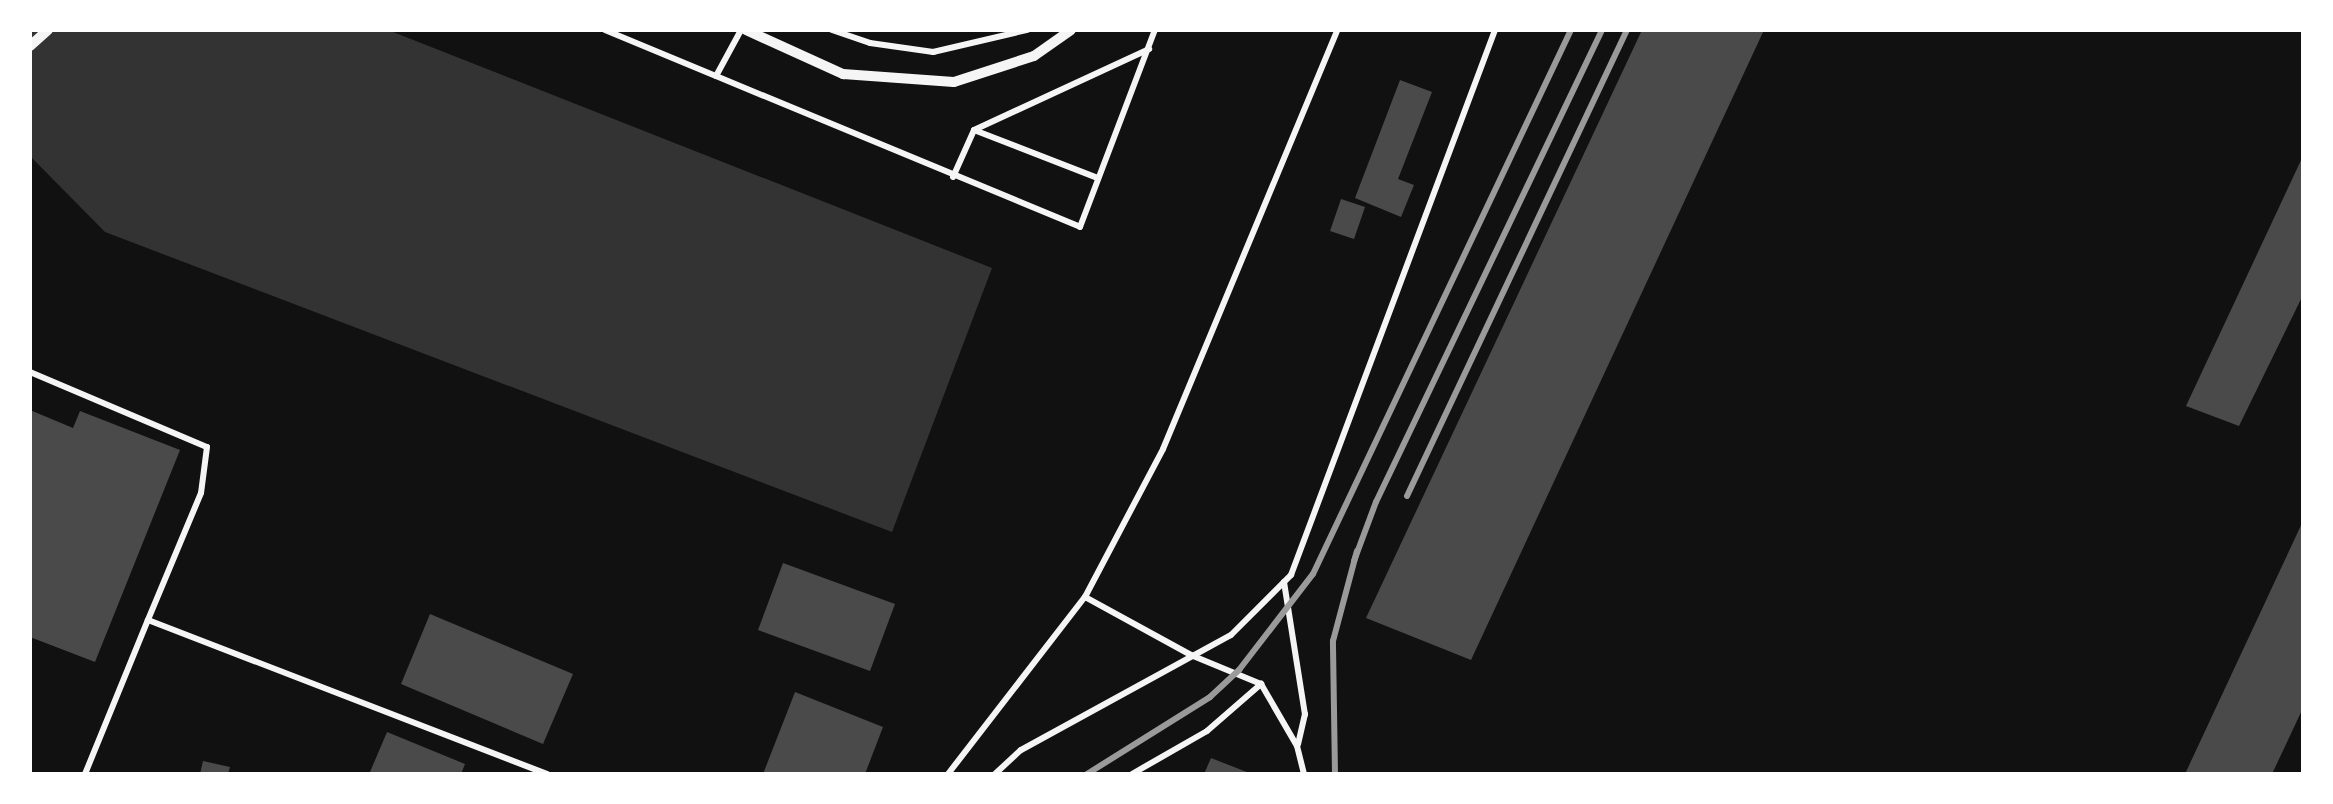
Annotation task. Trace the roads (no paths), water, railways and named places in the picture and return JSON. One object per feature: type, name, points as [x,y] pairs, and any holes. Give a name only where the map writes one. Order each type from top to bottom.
[{"type":"street","points":[[30,46],[48,30]]},
{"type":"street","points":[[743,30],[843,74],[954,82],[1034,56],[1071,30]]},
{"type":"lane","points":[[605,30],[1080,227],[1155,30]]},
{"type":"lane","points":[[716,76],[743,30]]},
{"type":"lane","points":[[832,30],[934,52],[1027,30]]},
{"type":"lane","points":[[948,774],[1084,596],[1163,448],[1337,30]]},
{"type":"lane","points":[[994,774],[1021,750],[1231,634],[1284,582],[1486,58],[1492,30]]},
{"type":"lane","points":[[953,177],[974,130],[1150,48]]},
{"type":"lane","points":[[974,130],[1098,178]]},
{"type":"lane","points":[[30,372],[207,446],[201,493],[85,774]]},
{"type":"lane","points":[[1284,582],[1306,714],[1297,746]]},
{"type":"lane","points":[[1084,596],[1191,655],[1262,684],[1297,746],[1304,774]]},
{"type":"lane","points":[[148,620],[547,774]]},
{"type":"lane","points":[[1132,774],[1207,731],[1262,684]]},
{"type":"railway","points":[[1087,774],[1210,697],[1239,670],[1313,574],[1571,30]]},
{"type":"railway","points":[[1354,561],[1376,502],[1602,30]]},
{"type":"railway","points":[[1407,496],[1627,30]]},
{"type":"railway","points":[[1335,774],[1333,641],[1357,551]]}]
